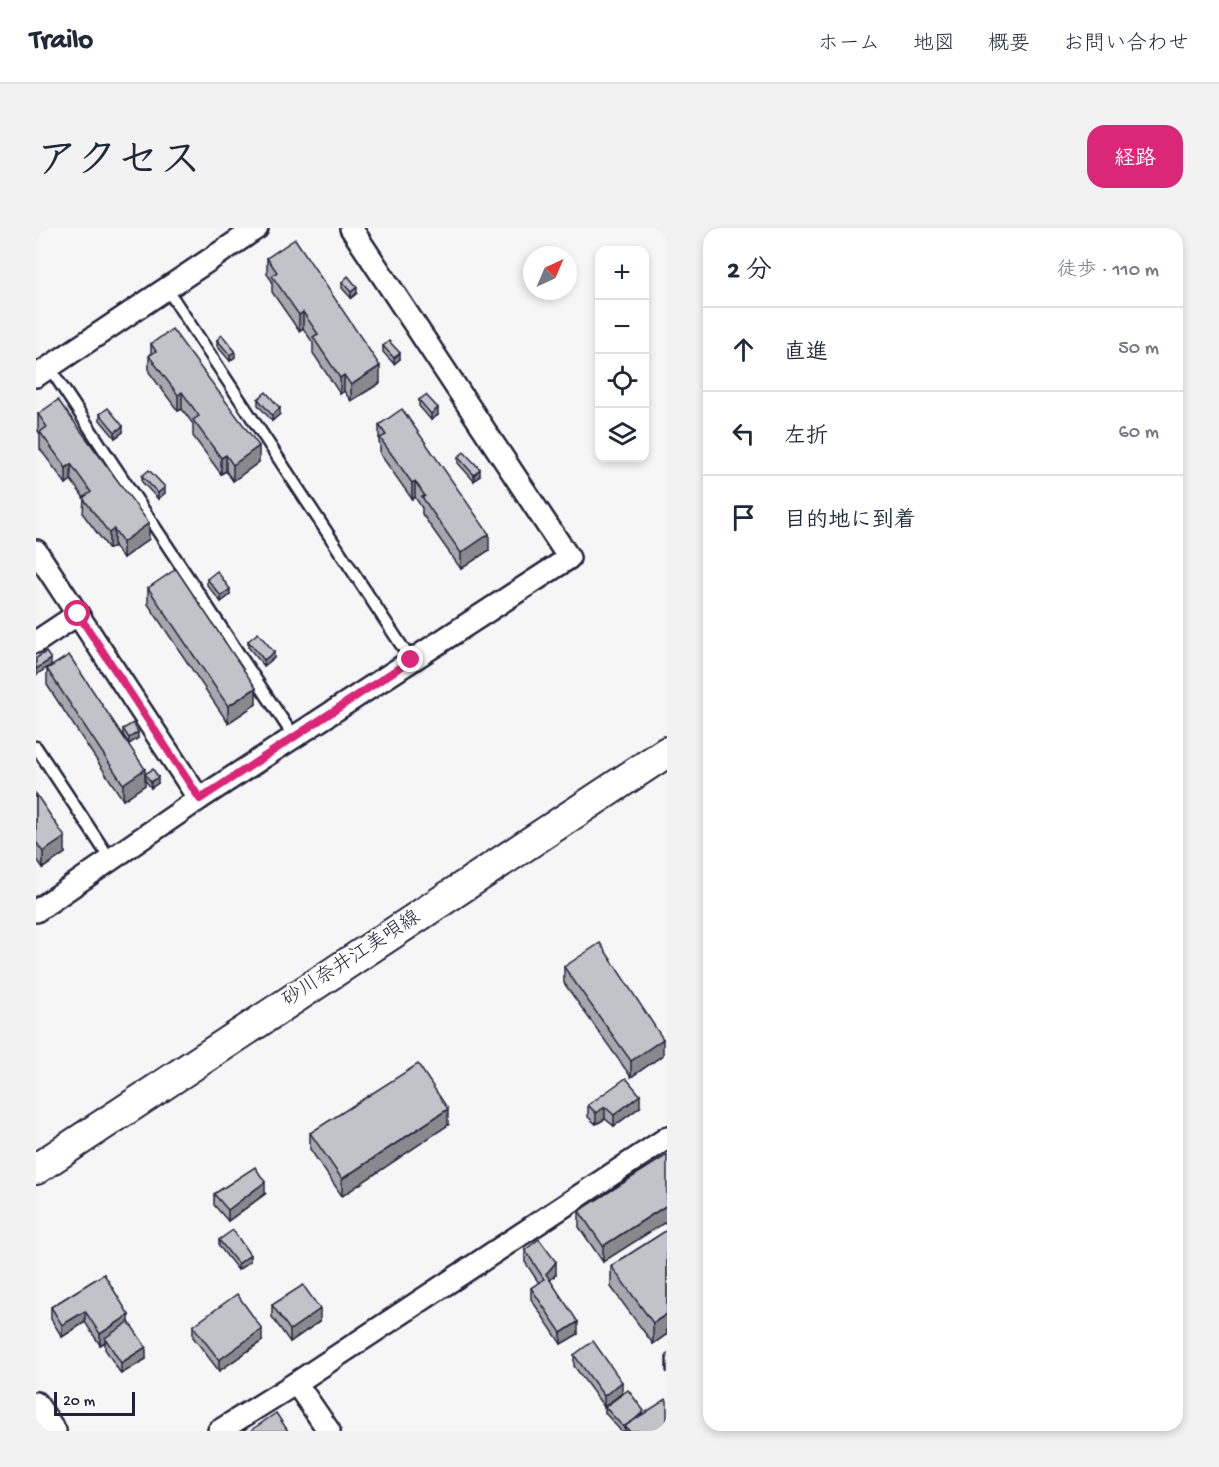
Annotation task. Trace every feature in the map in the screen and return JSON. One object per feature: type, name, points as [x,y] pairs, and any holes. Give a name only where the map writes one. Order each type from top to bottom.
[{"type":"main road","name":"砂川奈井江美唄線","points":[[36,1169],[667,752]]},
{"type":"street","points":[[43,372],[257,228]]},
{"type":"street","points":[[36,911],[200,799],[569,558],[351,228]]},
{"type":"street","points":[[36,551],[200,799]]},
{"type":"street","points":[[36,642],[78,614]]},
{"type":"street","points":[[219,1431],[296,1383],[667,1138]]},
{"type":"street","points":[[296,1383],[329,1431]]},
{"type":"street","points":[[36,1403],[56,1431]]},
{"type":"lane","points":[[166,289],[411,660]]},
{"type":"lane","points":[[43,372],[294,737]]},
{"type":"lane","points":[[36,747],[110,860]]},
{"type":"building","points":[[295,239],[380,366],[351,385],[344,375],[340,378],[313,337],[318,334],[303,312],[299,315],[272,276],[277,272],[267,258]]},
{"type":"building","points":[[348,276],[357,287],[351,292],[342,282]]},
{"type":"building","points":[[172,329],[259,446],[233,465],[226,455],[221,458],[193,420],[199,416],[182,392],[178,395],[149,356],[156,351],[151,344]]},
{"type":"building","points":[[222,335],[235,351],[230,355],[217,340]]},
{"type":"building","points":[[389,341],[400,353],[394,358],[383,346]]},
{"type":"building","points":[[266,392],[280,408],[272,415],[258,399]]},
{"type":"building","points":[[426,395],[438,408],[431,414],[419,400]]},
{"type":"building","points":[[58,400],[149,523],[123,542],[114,529],[109,533],[83,498],[91,492],[71,464],[66,468],[40,432],[47,427],[38,414]]},
{"type":"building","points":[[108,408],[123,426],[115,432],[100,414]]},
{"type":"building","points":[[402,409],[489,534],[461,553],[422,497],[425,496],[415,481],[412,483],[380,438],[386,435],[379,425]]},
{"type":"building","points":[[464,452],[480,469],[474,475],[458,457]]},
{"type":"building","points":[[149,470],[165,487],[158,493],[142,476]]},
{"type":"building","points":[[176,569],[256,688],[228,706],[148,588]]},
{"type":"building","points":[[217,571],[230,589],[221,596],[207,579]]},
{"type":"building","points":[[258,633],[274,652],[264,660],[248,641]]},
{"type":"building","points":[[46,652],[51,659],[36,669],[36,658]]},
{"type":"building","points":[[69,655],[145,769],[123,784],[47,669]]},
{"type":"building","points":[[133,723],[138,732],[129,738],[123,729]]},
{"type":"building","points":[[153,769],[158,777],[151,782],[145,774]]},
{"type":"building","points":[[36,794],[65,837],[43,852],[36,842]]},
{"type":"building","points":[[600,943],[663,1039],[631,1061],[564,967]]},
{"type":"building","points":[[418,1064],[448,1109],[342,1179],[310,1133]]},
{"type":"building","points":[[626,1078],[640,1095],[614,1115],[605,1107],[596,1113],[588,1105]]},
{"type":"building","points":[[667,1155],[667,1205],[603,1246],[579,1211]]},
{"type":"building","points":[[255,1167],[265,1182],[228,1210],[214,1194]]},
{"type":"building","points":[[233,1230],[250,1255],[238,1264],[219,1240]]},
{"type":"building","points":[[667,1230],[667,1314],[653,1323],[611,1266]]},
{"type":"building","points":[[539,1239],[556,1262],[546,1274],[578,1322],[561,1333],[531,1288],[544,1279],[525,1250]]},
{"type":"building","points":[[104,1274],[129,1315],[100,1334],[85,1311],[62,1325],[51,1307]]},
{"type":"building","points":[[303,1285],[320,1309],[290,1330],[272,1305]]},
{"type":"building","points":[[237,1294],[262,1329],[219,1360],[193,1326]]},
{"type":"building","points":[[129,1322],[146,1347],[121,1363],[105,1338]]},
{"type":"building","points":[[593,1341],[622,1382],[604,1396],[574,1355]]},
{"type":"building","points":[[628,1390],[644,1411],[625,1426],[625,1429],[605,1407]]},
{"type":"building","points":[[666,1399],[667,1431],[629,1431],[625,1426]]},
{"type":"building","points":[[276,1413],[288,1431],[250,1431]]},
{"type":"route","points":[[78,614],[200,799],[411,660]]}]
